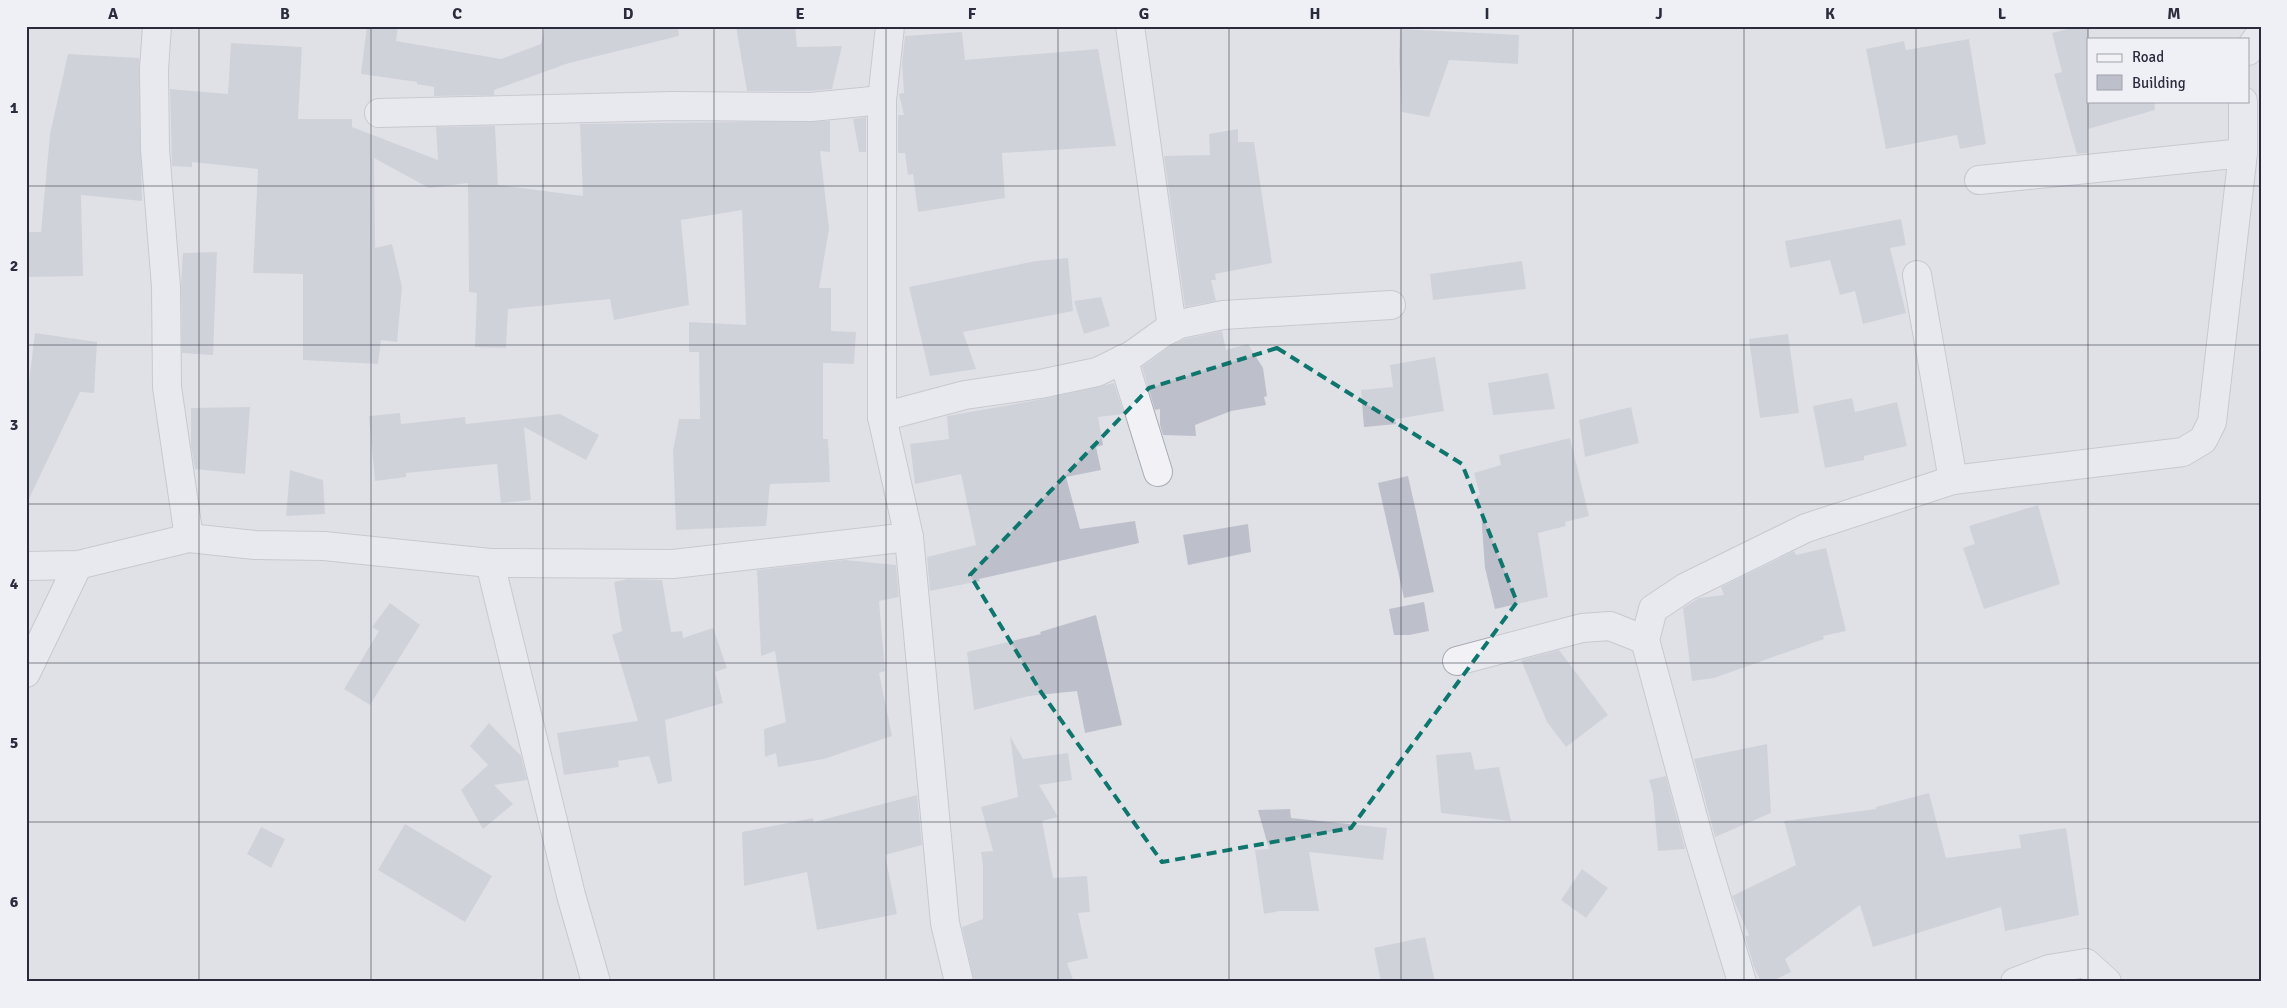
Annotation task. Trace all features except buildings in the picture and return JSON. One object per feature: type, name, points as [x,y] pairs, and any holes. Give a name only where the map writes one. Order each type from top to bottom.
[{"type":"street","points":[[157,26],[154,69],[155,149],[166,287],[167,387],[189,538]]},
{"type":"street","points":[[890,26],[882,100],[882,417],[909,537],[945,923],[959,982]]},
{"type":"street","points":[[1130,26],[1172,328]]},
{"type":"street","points":[[2250,48],[2261,33]]},
{"type":"street","points":[[379,113],[673,106],[811,107],[882,100]]},
{"type":"street","points":[[1742,982],[1700,843],[1645,640],[1653,610],[1686,587],[1806,528],[1952,480],[2183,452],[2203,440],[2212,422],[2243,153],[2243,102]]},
{"type":"street","points":[[1979,180],[2243,153]]},
{"type":"street","points":[[1917,275],[1952,480]]},
{"type":"street","points":[[882,417],[966,395],[1040,384],[1097,372],[1124,359],[1172,328],[1223,315],[1391,305]]},
{"type":"street","points":[[1124,359],[1158,472]]},
{"type":"street","points":[[26,566],[78,565],[189,538],[255,545],[324,546],[490,563],[673,564],[909,537]]},
{"type":"street","points":[[490,563],[571,895],[596,982]]},
{"type":"street","points":[[26,673],[78,565]]},
{"type":"street","points":[[1457,661],[1582,628],[1610,626],[1645,640]]},
{"type":"street","points":[[2014,982],[2049,969],[2086,963],[2107,982]]},
{"type":"highlighted area","points":[[1277,348],[1462,464],[1517,602],[1351,828],[1162,862],[1041,692],[970,575],[1149,388]]}]
